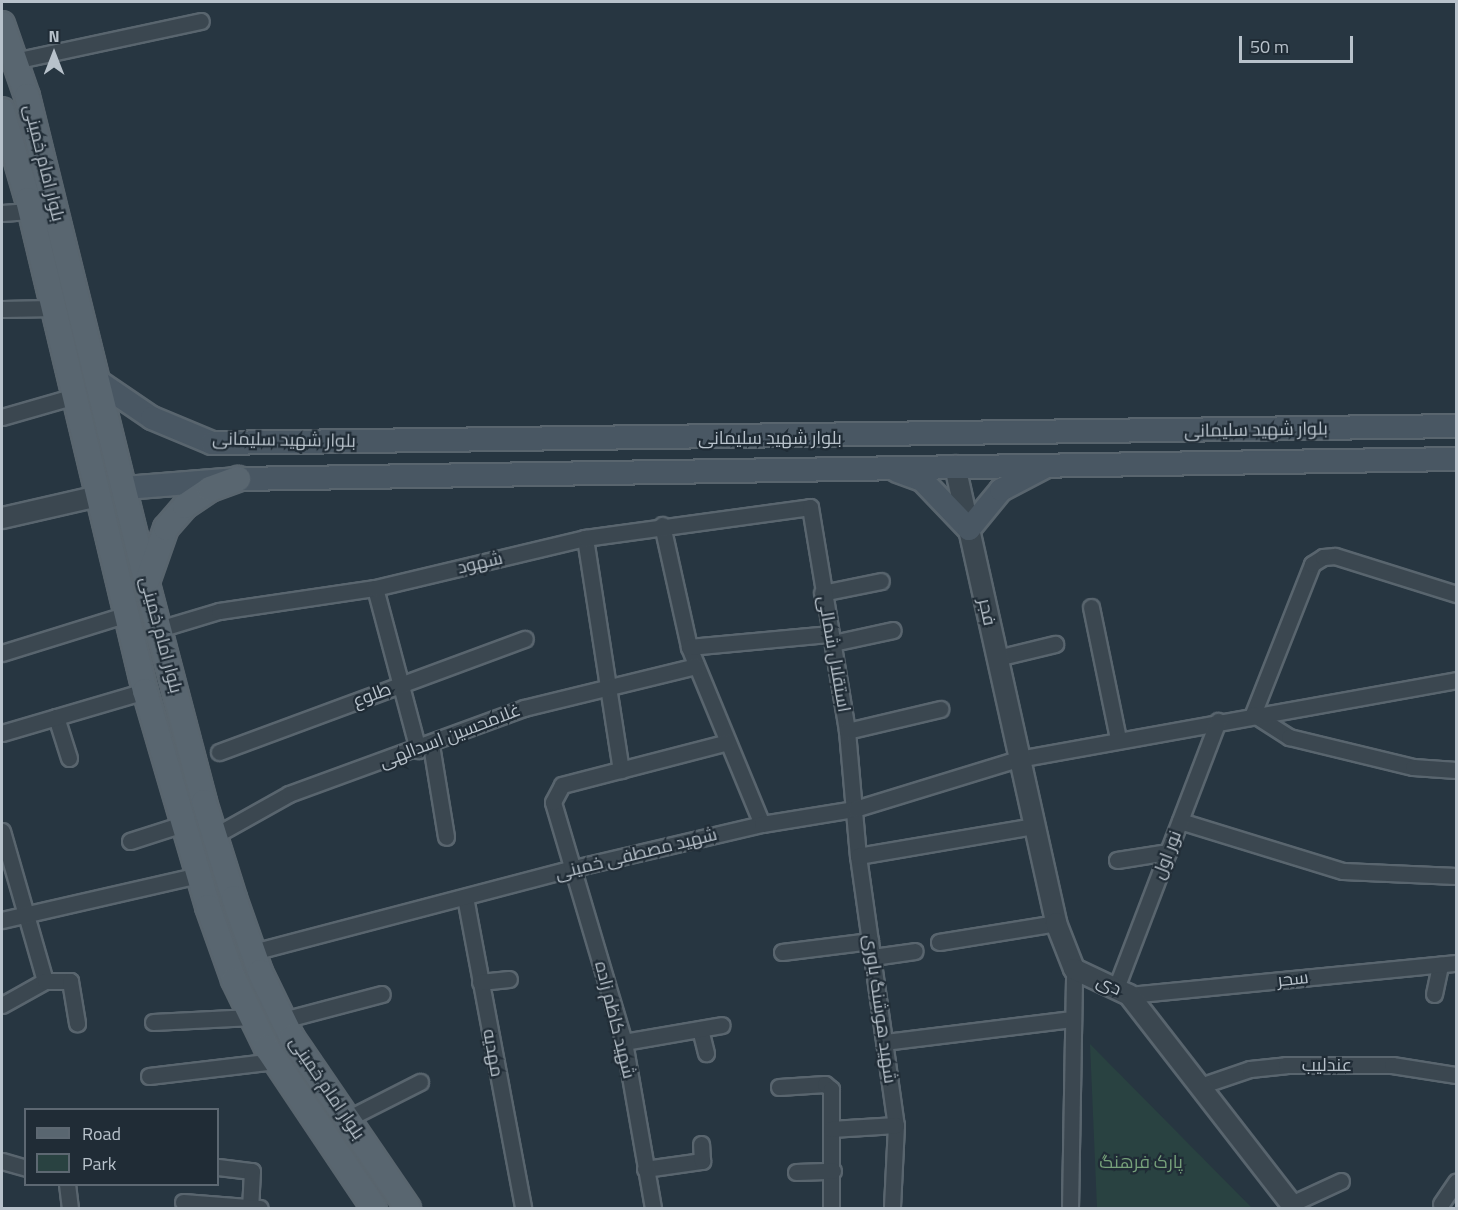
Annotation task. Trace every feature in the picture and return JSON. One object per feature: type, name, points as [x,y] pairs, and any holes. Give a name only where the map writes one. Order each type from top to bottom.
[{"type":"main road","name":"بلوار امام خمینی","points":[[2,24],[15,61],[99,382],[147,584],[214,836],[253,952],[284,1020],[408,1209]]},
{"type":"main road","name":"بلوار امام خمینی","points":[[2,113],[30,211],[54,308],[145,691],[198,875],[252,1017],[275,1060],[370,1208]]},
{"type":"main road","name":"بلوار شهید سلیمانی","points":[[99,382],[152,418],[212,442],[949,436],[1456,426]]},
{"type":"main road","points":[[949,436],[955,466]]},
{"type":"main road","name":"بلوار شهید سلیمانی","points":[[125,488],[238,479],[1456,459]]},
{"type":"main road","points":[[887,467],[922,480],[969,529],[1001,490],[1050,465]]},
{"type":"main road","points":[[147,584],[153,555],[166,528],[202,494],[238,479]]},
{"type":"main road","points":[[99,496],[125,488]]},
{"type":"street","points":[[15,61],[201,21]]},
{"type":"street","points":[[2,213],[30,211]]},
{"type":"street","points":[[2,309],[54,308]]},
{"type":"street","points":[[2,417],[75,396]]},
{"type":"street","name":"فجر","points":[[955,466],[1018,759]]},
{"type":"street","points":[[2,518],[99,496]]},
{"type":"street","name":"شهود","points":[[159,629],[219,611],[375,588],[585,538],[804,504]]},
{"type":"street","name":"استقلال شمالی","points":[[804,504],[813,513],[822,593],[847,731],[855,809]]},
{"type":"street","points":[[662,525],[689,647],[762,824]]},
{"type":"street","points":[[585,538],[621,770]]},
{"type":"street","points":[[1456,594],[1335,556],[1312,564],[1253,714],[1288,737],[1413,767],[1456,770]]},
{"type":"street","points":[[822,593],[881,581]]},
{"type":"street","points":[[375,588],[400,685],[424,747],[446,837]]},
{"type":"street","points":[[1091,607],[1118,739]]},
{"type":"street","points":[[2,653],[127,614]]},
{"type":"street","points":[[689,647],[831,639],[893,630]]},
{"type":"street","name":"طلوع","points":[[219,752],[525,639]]},
{"type":"street","points":[[997,658],[1055,644]]},
{"type":"street","name":"غلامحسین اسدالهی","points":[[214,836],[289,794],[424,747],[524,708],[608,684],[696,666]]},
{"type":"street","name":"شهید مصطفی خمینی","points":[[253,952],[574,868],[762,824],[855,809],[1018,759],[1253,714],[1456,680]]},
{"type":"street","points":[[2,733],[145,691]]},
{"type":"street","points":[[847,731],[940,709]]},
{"type":"street","points":[[56,717],[69,758]]},
{"type":"street","name":"نور اول","points":[[1123,992],[1168,852],[1218,722]]},
{"type":"street","name":"شهید کاظم زاده","points":[[653,1209],[624,1042],[553,802],[562,785],[728,742]]},
{"type":"street","name":"دی","points":[[1018,759],[1056,923],[1074,969],[1123,992],[1200,1086],[1293,1207]]},
{"type":"street","name":"شهید هوشنگ یاوری","points":[[855,809],[858,856],[896,1125],[892,1209]]},
{"type":"street","points":[[1180,821],[1343,871],[1456,876]]},
{"type":"street","points":[[130,841],[183,824]]},
{"type":"street","points":[[858,856],[1034,826]]},
{"type":"street","points":[[2,831],[45,981]]},
{"type":"street","points":[[1117,860],[1168,852]]},
{"type":"street","points":[[2,920],[198,875]]},
{"type":"street","name":"مهدیه","points":[[465,897],[523,1209]]},
{"type":"street","points":[[939,942],[1056,923]]},
{"type":"street","points":[[782,952],[870,941]]},
{"type":"street","points":[[873,957],[915,951]]},
{"type":"street","name":"سحر","points":[[1123,992],[1456,963]]},
{"type":"street","points":[[1434,994],[1440,965]]},
{"type":"street","points":[[1070,1209],[1074,969]]},
{"type":"street","points":[[480,982],[509,979]]},
{"type":"street","points":[[2,1005],[45,981],[70,981],[77,1023]]},
{"type":"street","points":[[284,1020],[382,994]]},
{"type":"street","points":[[153,1022],[252,1017]]},
{"type":"street","points":[[885,1042],[1073,1019]]},
{"type":"street","points":[[624,1042],[722,1025]]},
{"type":"street","points":[[700,1029],[706,1053]]},
{"type":"street","points":[[149,1076],[275,1060]]},
{"type":"street","name":"عندلیب","points":[[1200,1086],[1250,1069],[1286,1065],[1392,1065],[1456,1075]]},
{"type":"street","points":[[347,1119],[420,1082]]},
{"type":"street","points":[[779,1087],[828,1085],[833,1171],[831,1209]]},
{"type":"street","points":[[831,1129],[896,1125]]},
{"type":"street","points":[[645,1168],[702,1161],[701,1144]]},
{"type":"street","points":[[2,1161],[24,1167]]},
{"type":"street","points":[[183,1202],[255,1208],[252,1171],[219,1167]]},
{"type":"street","points":[[796,1172],[833,1171]]},
{"type":"street","points":[[1293,1207],[1341,1181]]},
{"type":"street","points":[[1443,1205],[1456,1182]]},
{"type":"street","points":[[67,1186],[70,1209]]},
{"type":"green space","name":"پارک فرهنگ","points":[[1090,1044],[1252,1208],[1097,1208]]}]
